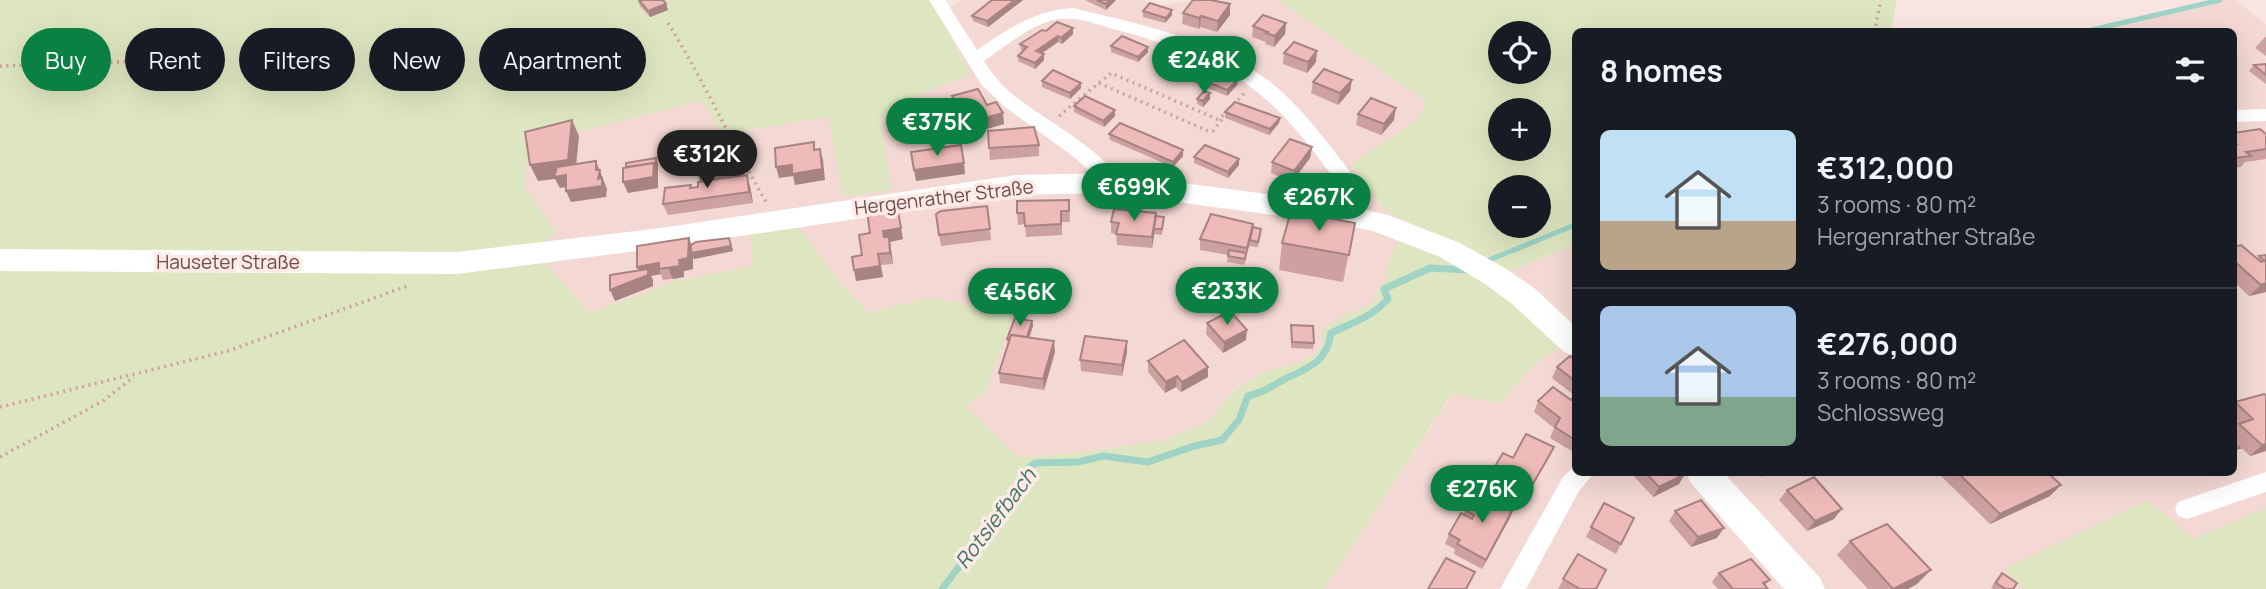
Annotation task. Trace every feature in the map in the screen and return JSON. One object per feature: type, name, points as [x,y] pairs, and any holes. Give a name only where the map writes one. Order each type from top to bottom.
[{"type":"street","points":[[937,0],[986,80],[1011,103],[1081,152],[1108,177],[1108,183]]},
{"type":"street","points":[[975,59],[1038,18],[1054,12],[1073,13],[1215,56],[1278,97],[1341,174],[1334,213]]},
{"type":"street","points":[[2237,116],[2266,116]]},
{"type":"street","name":"Hergenrather Straße","points":[[529,256],[1016,185],[1108,183],[1334,213],[1378,222],[1450,250],[1523,296],[1572,341]]},
{"type":"street","name":"Hauseter Straße","points":[[0,260],[457,263],[529,256]]},
{"type":"street","points":[[1513,589],[1572,484],[1579,476]]},
{"type":"street","points":[[1706,476],[1807,589]]},
{"type":"street","points":[[2187,509],[2266,482]]},
{"type":"path","points":[[1875,28],[1881,0]]},
{"type":"path","points":[[668,23],[698,71],[739,157],[769,206],[773,220]]},
{"type":"path","points":[[0,65],[125,61]]},
{"type":"path","points":[[1046,127],[1111,73],[1217,119],[1223,117]]},
{"type":"path","points":[[1098,83],[1213,131],[1255,80]]},
{"type":"path","points":[[0,407],[228,351],[417,282]]},
{"type":"path","points":[[0,457],[103,401],[136,375]]},
{"type":"shaded area","points":[[961,0],[1145,0],[1153,6],[1198,0],[1278,0],[1427,102],[1417,120],[1353,164],[1514,270],[1572,245],[1572,476],[2237,476],[2237,28],[2093,28],[2220,0],[2235,0],[2266,24],[2266,589],[1324,589],[1453,393],[1500,404],[1533,366],[1559,346],[1392,251],[1386,277],[1369,306],[1343,316],[1321,348],[1303,361],[1261,373],[1232,391],[1208,422],[1164,440],[1069,454],[1018,457],[965,406],[987,389],[1018,300],[972,304],[927,298],[869,313],[840,283],[798,225],[754,266],[676,281],[590,313],[548,266],[535,247],[525,188],[527,145],[701,101],[724,134],[829,117],[843,196],[891,190],[880,119],[900,102],[970,75],[939,15]]},
{"type":"green space","points":[[0,0],[932,0],[970,75],[900,102],[880,119],[892,190],[843,196],[828,117],[723,134],[701,101],[528,145],[525,188],[557,234],[536,247],[548,266],[590,313],[676,281],[753,266],[750,233],[798,225],[840,283],[869,313],[927,298],[972,304],[1018,300],[987,389],[965,406],[1018,457],[1069,454],[1164,440],[1208,422],[1232,392],[1261,373],[1303,361],[1321,348],[1324,328],[1343,316],[1369,306],[1386,277],[1392,251],[1402,239],[1439,253],[1502,292],[1560,346],[1533,366],[1500,404],[1452,393],[1324,589],[0,589]]},
{"type":"green space","points":[[1278,0],[1897,0],[1892,28],[1572,28],[1572,245],[1514,270],[1493,266],[1445,239],[1386,212],[1352,164],[1417,120],[1427,102]]},
{"type":"green space","points":[[2148,500],[2194,539],[2266,507],[2266,589],[2024,589],[2004,569]]},
{"type":"building","points":[[639,0],[663,0],[666,4],[648,11]]},
{"type":"building","points":[[992,0],[1015,0],[987,21],[972,16]]},
{"type":"building","points":[[1193,0],[1230,4],[1218,21],[1183,13]]},
{"type":"building","points":[[1150,3],[1172,10],[1166,18],[1143,11]]},
{"type":"building","points":[[1263,15],[1286,23],[1275,36],[1266,33],[1268,32],[1253,26]]},
{"type":"building","points":[[1057,22],[1073,28],[1061,38],[1058,36],[1036,51],[1044,54],[1035,63],[1018,56],[1027,47],[1020,44],[1042,30],[1046,31]]},
{"type":"building","points":[[1122,36],[1148,47],[1138,57],[1111,46]]},
{"type":"building","points":[[1294,42],[1317,51],[1308,62],[1284,53]]},
{"type":"building","points":[[1163,49],[1191,60],[1181,71],[1153,59]]},
{"type":"building","points":[[2266,64],[2266,75],[2254,65]]},
{"type":"building","points":[[1203,66],[1238,80],[1227,90],[1193,76]]},
{"type":"building","points":[[1324,69],[1352,80],[1340,93],[1313,82]]},
{"type":"building","points":[[1053,70],[1081,83],[1070,93],[1042,81]]},
{"type":"building","points":[[978,89],[987,105],[996,102],[1003,113],[967,123],[952,96]]},
{"type":"building","points":[[1204,91],[1210,93],[1203,101],[1197,99]]},
{"type":"building","points":[[1085,96],[1115,110],[1103,121],[1074,106]]},
{"type":"building","points":[[1371,98],[1396,108],[1384,124],[1358,114]]},
{"type":"building","points":[[1235,102],[1280,118],[1270,129],[1225,112]]},
{"type":"building","points":[[572,120],[568,160],[530,165],[525,132]]},
{"type":"building","points":[[1120,123],[1183,150],[1173,162],[1109,134]]},
{"type":"building","points":[[1034,127],[1039,145],[989,148],[988,131]]},
{"type":"building","points":[[2260,129],[2266,134],[2266,149],[2246,152],[2251,156],[2237,158],[2237,132]]},
{"type":"building","points":[[712,132],[718,143],[710,146],[704,134]]},
{"type":"building","points":[[1290,139],[1312,147],[1294,171],[1272,162]]},
{"type":"building","points":[[814,142],[814,150],[820,149],[822,169],[792,174],[792,165],[776,167],[775,148]]},
{"type":"building","points":[[961,145],[964,163],[914,170],[911,152]]},
{"type":"building","points":[[1205,145],[1239,159],[1228,172],[1194,157]]},
{"type":"building","points":[[729,154],[729,167],[697,172],[696,159]]},
{"type":"building","points":[[656,158],[656,168],[654,163],[626,167],[626,163]]},
{"type":"building","points":[[596,161],[596,170],[600,170],[598,179],[602,178],[602,186],[566,191],[566,175],[554,177],[557,167]]},
{"type":"building","points":[[654,163],[653,177],[623,182],[623,168]]},
{"type":"building","points":[[747,175],[749,192],[663,204],[665,188],[691,185],[690,188],[698,187],[698,182]]},
{"type":"building","points":[[1069,200],[1069,211],[1061,211],[1061,224],[1025,226],[1024,213],[1017,213],[1017,201]]},
{"type":"building","points":[[897,206],[901,228],[883,231],[884,237],[889,237],[890,253],[878,254],[880,266],[854,270],[852,257],[862,255],[859,235],[870,233],[867,211]]},
{"type":"building","points":[[987,206],[990,229],[939,235],[936,214],[941,211]]},
{"type":"building","points":[[1114,209],[1156,213],[1152,237],[1116,234],[1119,223],[1111,222]]},
{"type":"building","points":[[1291,211],[1355,223],[1349,255],[1282,243]]},
{"type":"building","points":[[1211,214],[1253,224],[1247,248],[1200,239]]},
{"type":"building","points":[[1156,216],[1164,217],[1162,229],[1154,229]]},
{"type":"building","points":[[1253,227],[1261,229],[1258,242],[1250,240]]},
{"type":"building","points":[[689,238],[688,258],[679,260],[680,266],[659,269],[659,263],[637,267],[637,246]]},
{"type":"building","points":[[729,238],[731,246],[691,253],[691,245],[696,242]]},
{"type":"building","points":[[2241,245],[2261,262],[2265,261],[2259,256],[2266,255],[2266,283],[2261,285],[2237,264],[2237,246]]},
{"type":"building","points":[[1229,250],[1246,253],[1245,259],[1228,256]]},
{"type":"building","points":[[648,269],[648,275],[610,290],[610,275]]},
{"type":"building","points":[[1230,311],[1247,330],[1224,342],[1207,323]]},
{"type":"building","points":[[1015,318],[1032,321],[1027,337],[1011,335],[1009,340],[1007,339]]},
{"type":"building","points":[[1291,325],[1313,326],[1314,343],[1292,342]]},
{"type":"building","points":[[1011,335],[1054,341],[1043,379],[999,373]]},
{"type":"building","points":[[1085,336],[1127,341],[1122,365],[1080,360]]},
{"type":"building","points":[[1184,340],[1208,367],[1182,382],[1177,376],[1166,382],[1148,361]]},
{"type":"building","points":[[1570,356],[1572,379],[1557,367]]},
{"type":"building","points":[[1553,387],[1572,398],[1572,438],[1555,427],[1560,418],[1538,401]]},
{"type":"building","points":[[2266,395],[2266,444],[2262,445],[2239,424],[2253,419],[2237,401]]},
{"type":"building","points":[[1526,434],[1554,447],[1526,496],[1500,482],[1505,473],[1494,468],[1503,453],[1513,458]]},
{"type":"building","points":[[1649,476],[1681,476],[1659,487]]},
{"type":"building","points":[[1961,476],[2051,476],[2061,485],[2000,514]]},
{"type":"building","points":[[1814,477],[1842,509],[1815,521],[1787,490]]},
{"type":"building","points":[[1474,493],[1485,498],[1487,494],[1514,507],[1486,560],[1457,544],[1460,540],[1449,534],[1461,513],[1472,519],[1474,515],[1465,510]]},
{"type":"building","points":[[1701,500],[1724,528],[1698,537],[1675,511]]},
{"type":"building","points":[[1604,503],[1634,518],[1621,544],[1591,527]]},
{"type":"building","points":[[1887,524],[1931,570],[1893,589],[1850,541]]},
{"type":"building","points":[[1578,554],[1606,570],[1596,589],[1580,589],[1563,579]]},
{"type":"building","points":[[1446,558],[1475,572],[1466,589],[1428,589]]},
{"type":"building","points":[[1751,559],[1770,580],[1763,583],[1768,589],[1733,589],[1719,573]]},
{"type":"building","points":[[2002,573],[2017,583],[2013,589],[2006,589],[1996,583]]},
{"type":"waterway","name":"Rotsiefbach","points":[[2100,28],[2220,0]]},
{"type":"waterway","name":"Rotsiefbach","points":[[1489,260],[1572,226]]},
{"type":"waterway","name":"Rotsiefbach","points":[[942,589],[990,526],[1008,496],[1020,491],[1024,472],[1035,463],[1078,462],[1103,456],[1148,462],[1194,446],[1222,440],[1239,420],[1248,396],[1266,390],[1308,368],[1325,351],[1331,333],[1368,315],[1388,299],[1384,289],[1430,268],[1468,270]]}]
